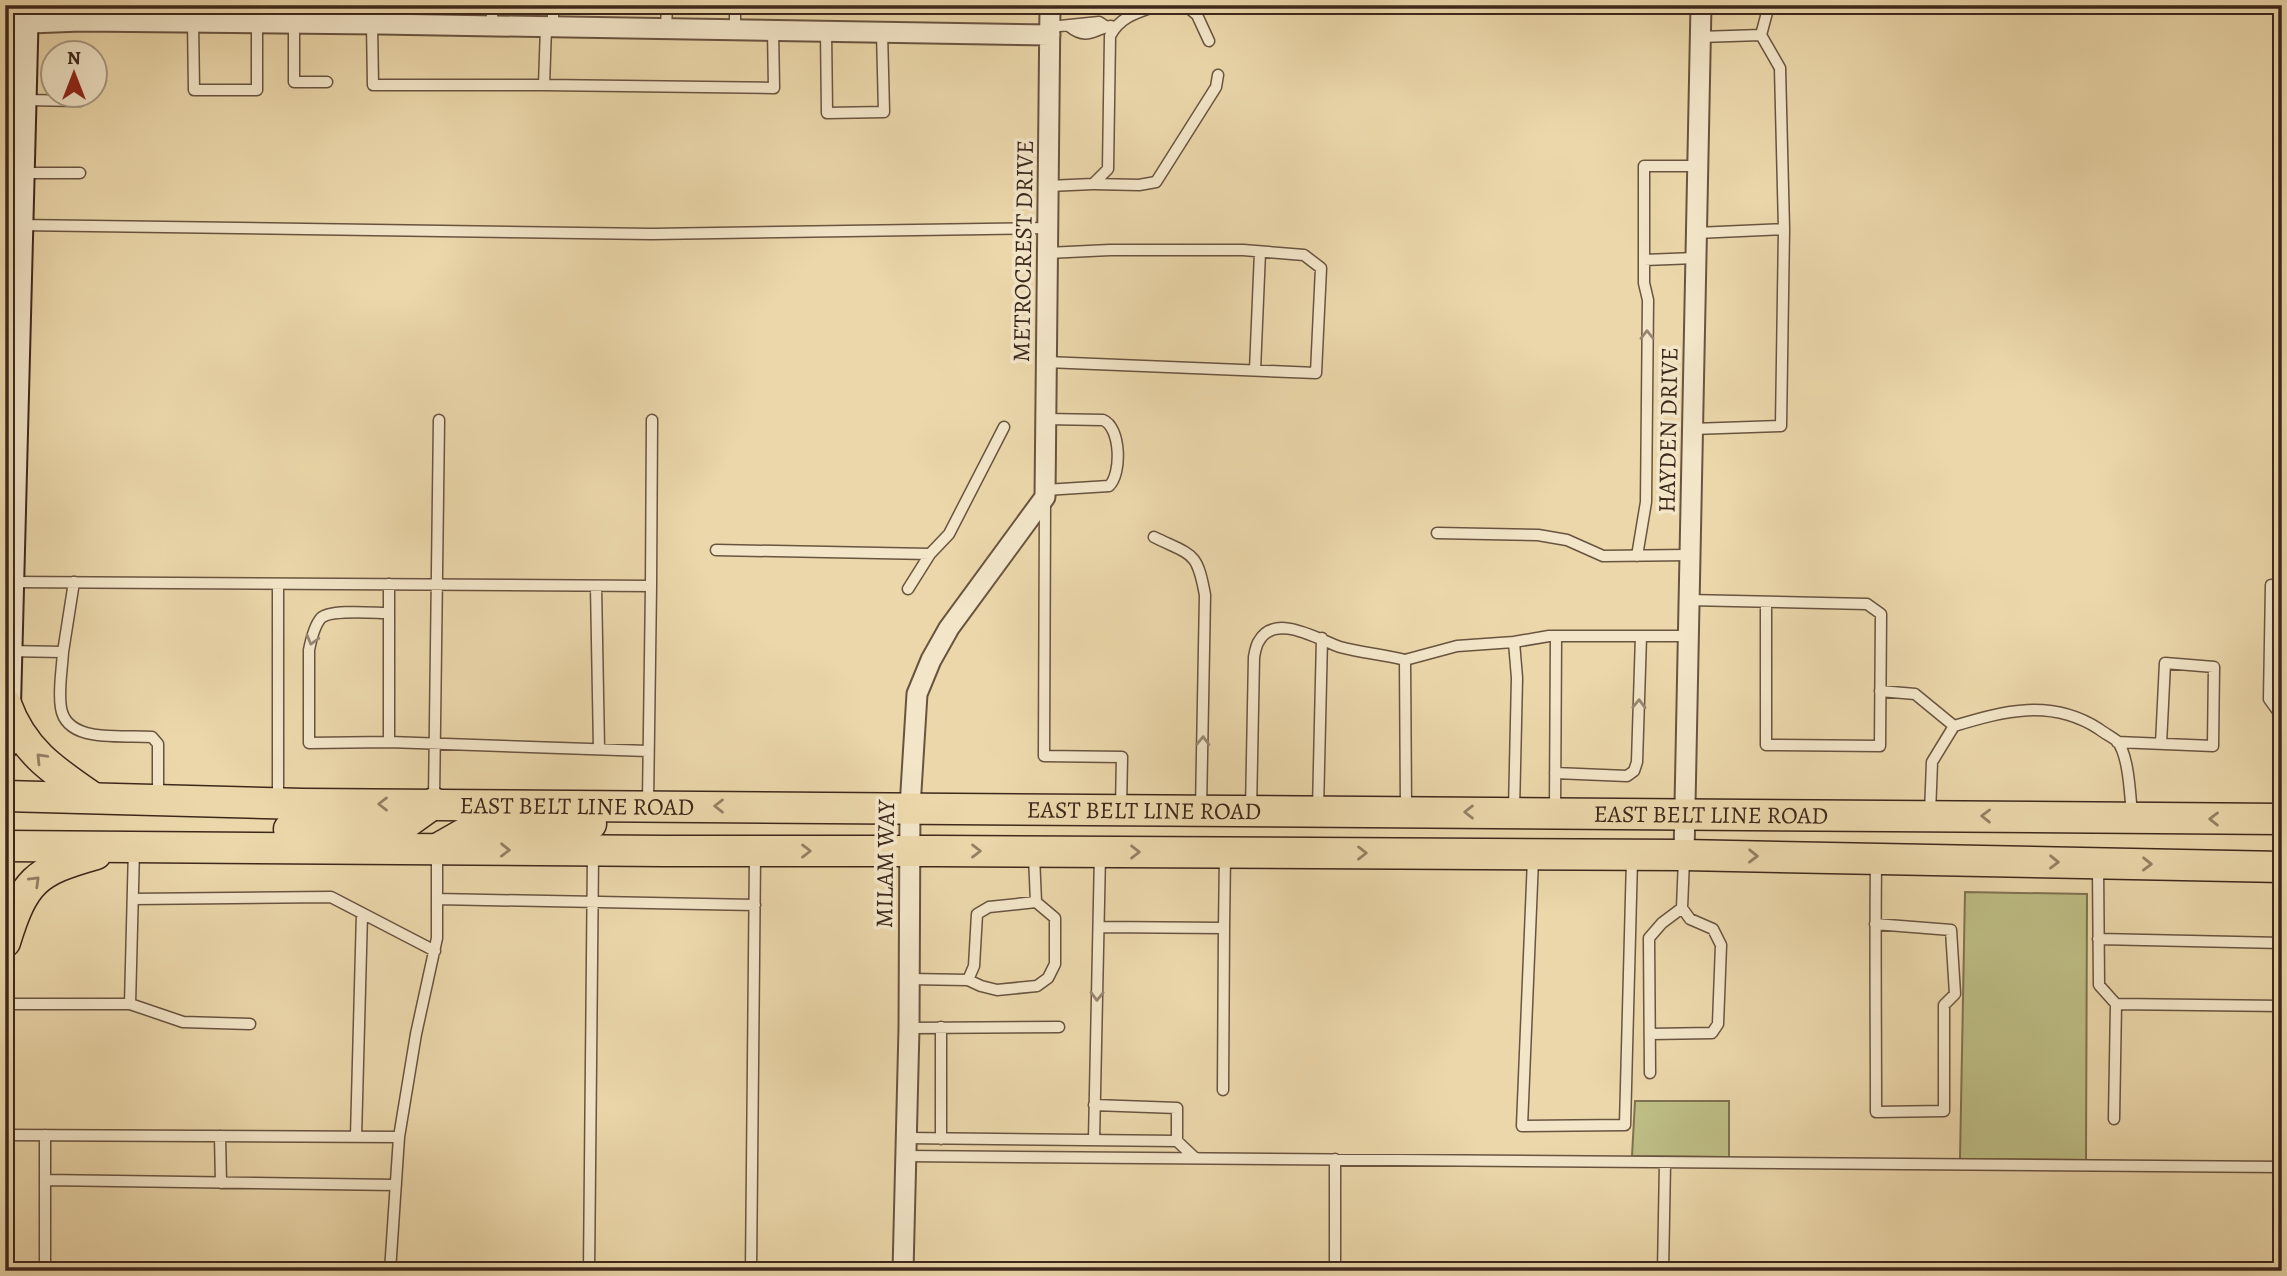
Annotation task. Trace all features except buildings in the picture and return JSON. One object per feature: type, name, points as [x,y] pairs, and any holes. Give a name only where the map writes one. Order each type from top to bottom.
[{"type":"main road","points":[[5,744],[22,100],[18,17]]},
{"type":"main road","points":[[6,704],[24,740],[46,765],[92,797]]},
{"type":"main road","name":"EAST BELT LINE ROAD","points":[[5,796],[278,803],[2282,819]]},
{"type":"main road","points":[[197,847],[253,830],[402,826],[434,803]]},
{"type":"main road","points":[[437,849],[481,824],[526,826],[606,823],[648,805]]},
{"type":"main road","name":"EAST BELT LINE ROAD","points":[[5,846],[1684,855],[2282,867]]},
{"type":"main road","points":[[5,942],[14,914],[27,889],[39,875],[60,865],[126,846]]},
{"type":"street","name":"METROCREST DRIVE","points":[[1045,493],[1050,5]]},
{"type":"street","name":"HAYDEN DRIVE","points":[[1684,855],[1701,5]]},
{"type":"street","points":[[18,17],[202,17],[257,23],[294,14],[492,26],[882,32],[1050,31]]},
{"type":"street","name":"MILAM WAY","points":[[903,1271],[909,1028],[910,807],[917,694],[931,660],[949,628],[1045,493]]},
{"type":"lane","points":[[492,5],[492,26]]},
{"type":"lane","points":[[544,85],[549,27],[554,5]]},
{"type":"lane","points":[[666,29],[667,5]]},
{"type":"lane","points":[[735,5],[735,30]]},
{"type":"lane","points":[[1050,31],[1077,23],[1099,22],[1110,26],[1159,5]]},
{"type":"lane","points":[[1185,5],[1198,15],[1209,41]]},
{"type":"lane","points":[[1692,429],[1781,426],[1784,229],[1780,68],[1761,36],[1769,5]]},
{"type":"lane","points":[[294,14],[294,82],[327,82]]},
{"type":"lane","points":[[202,17],[194,90],[257,90],[257,23]]},
{"type":"lane","points":[[377,18],[373,85],[774,88],[773,30]]},
{"type":"lane","points":[[1093,184],[1108,169],[1110,26]]},
{"type":"lane","points":[[826,31],[827,113],[884,112],[882,32]]},
{"type":"lane","points":[[1700,37],[1761,36]]},
{"type":"lane","points":[[1048,187],[1139,185],[1156,182],[1216,87],[1218,75]]},
{"type":"lane","points":[[22,100],[38,100]]},
{"type":"lane","points":[[1637,556],[1640,525],[1646,502],[1648,300],[1644,283],[1644,166],[1698,166]]},
{"type":"lane","points":[[20,173],[79,173]]},
{"type":"lane","points":[[18,225],[652,234],[1048,228]]},
{"type":"lane","points":[[1696,233],[1784,229]]},
{"type":"lane","points":[[1046,362],[1316,373],[1321,268],[1304,255],[1260,252],[1110,250],[1047,253]]},
{"type":"lane","points":[[1255,370],[1260,252]]},
{"type":"lane","points":[[1644,260],[1696,258]]},
{"type":"lane","points":[[1046,419],[1103,420],[1113,429],[1117,443],[1115,478],[1109,486],[1045,493],[1044,757],[1122,757],[1121,809]]},
{"type":"lane","points":[[434,803],[439,420]]},
{"type":"lane","points":[[648,805],[652,420]]},
{"type":"lane","points":[[908,589],[930,554],[949,534],[1004,427]]},
{"type":"lane","points":[[1437,533],[1538,535],[1567,540],[1603,556],[1689,555]]},
{"type":"lane","points":[[1154,537],[1192,555],[1200,568],[1205,595],[1201,809]]},
{"type":"lane","points":[[716,550],[930,554]]},
{"type":"lane","points":[[9,582],[651,586]]},
{"type":"lane","points":[[74,582],[63,652],[61,707],[66,721],[74,729],[105,736],[152,737],[158,744],[158,799]]},
{"type":"lane","points":[[278,584],[278,803]]},
{"type":"lane","points":[[389,584],[389,742]]},
{"type":"lane","points":[[2271,585],[2269,699],[2282,717]]},
{"type":"lane","points":[[596,586],[599,749]]},
{"type":"lane","points":[[1688,600],[1867,604],[1881,614],[1880,746],[1766,744],[1766,602]]},
{"type":"lane","points":[[389,613],[330,613],[321,618],[309,650],[309,743],[389,742],[435,746],[648,751]]},
{"type":"lane","points":[[1251,810],[1254,657],[1259,640],[1270,630],[1287,628],[1322,638],[1337,646],[1405,660],[1457,646],[1556,636],[1688,636]]},
{"type":"lane","points":[[1555,812],[1556,636]]},
{"type":"lane","points":[[1555,773],[1627,776],[1634,771],[1637,762],[1641,636]]},
{"type":"lane","points":[[1318,810],[1322,638]]},
{"type":"lane","points":[[1514,642],[1517,678],[1514,812]]},
{"type":"lane","points":[[8,651],[63,652]]},
{"type":"lane","points":[[1405,660],[1406,811]]},
{"type":"lane","points":[[1930,816],[1932,762],[1954,726],[1992,714],[2037,708],[2087,722],[2118,742],[2161,744],[2213,746],[2214,667],[2165,663],[2161,744]]},
{"type":"lane","points":[[2268,668],[2282,666]]},
{"type":"lane","points":[[1880,691],[1915,694],[1954,726]]},
{"type":"lane","points":[[2118,742],[2127,769],[2133,818]]},
{"type":"lane","points":[[126,846],[133,899],[130,1004]]},
{"type":"lane","points":[[390,1271],[400,1137],[416,1034],[438,938],[437,849]]},
{"type":"lane","points":[[589,1271],[593,851]]},
{"type":"lane","points":[[751,1271],[755,851]]},
{"type":"lane","points":[[1034,851],[1036,902]]},
{"type":"lane","points":[[1094,1140],[1100,852]]},
{"type":"lane","points":[[1223,1090],[1225,852]]},
{"type":"lane","points":[[1533,855],[1522,1126],[1625,1125],[1633,855]]},
{"type":"lane","points":[[1650,1034],[1712,1033],[1718,1024],[1721,945],[1713,929],[1690,919],[1682,908],[1684,855]]},
{"type":"lane","points":[[1875,924],[1951,930],[1955,994],[1944,1004],[1944,1111],[1876,1112],[1875,924],[1876,859]]},
{"type":"lane","points":[[2098,863],[2099,985],[2116,1004],[2114,1119]]},
{"type":"lane","points":[[133,899],[331,897],[435,951]]},
{"type":"lane","points":[[437,899],[755,905]]},
{"type":"lane","points":[[909,979],[968,980],[997,990],[1037,986],[1048,978],[1055,964],[1055,918],[1036,902],[989,907],[977,914],[974,966],[968,980]]},
{"type":"lane","points":[[1650,1073],[1649,938],[1662,923],[1682,908]]},
{"type":"lane","points":[[356,1137],[362,913]]},
{"type":"lane","points":[[1099,927],[1224,928]]},
{"type":"lane","points":[[2098,939],[2282,943]]},
{"type":"lane","points":[[5,1004],[130,1004],[183,1022],[250,1024]]},
{"type":"lane","points":[[2116,1004],[2282,1006]]},
{"type":"lane","points":[[941,1027],[941,1139]]},
{"type":"lane","points":[[909,1028],[1059,1027]]},
{"type":"lane","points":[[1094,1105],[1177,1108],[1177,1141]]},
{"type":"lane","points":[[5,1135],[400,1137]]},
{"type":"lane","points":[[45,1135],[45,1271]]},
{"type":"lane","points":[[220,1136],[220,1183]]},
{"type":"lane","points":[[905,1147],[941,1139],[1177,1141],[1195,1158]]},
{"type":"lane","points":[[905,1147],[1195,1158],[2282,1167]]},
{"type":"lane","points":[[1335,1160],[1335,1271]]},
{"type":"lane","points":[[1663,1271],[1665,1163]]},
{"type":"lane","points":[[45,1180],[396,1185]]},
{"type":"green space","points":[[1965,892],[2087,894],[2086,1160],[1960,1159]]},
{"type":"green space","points":[[1635,1101],[1729,1101],[1729,1157],[1632,1156]]}]
